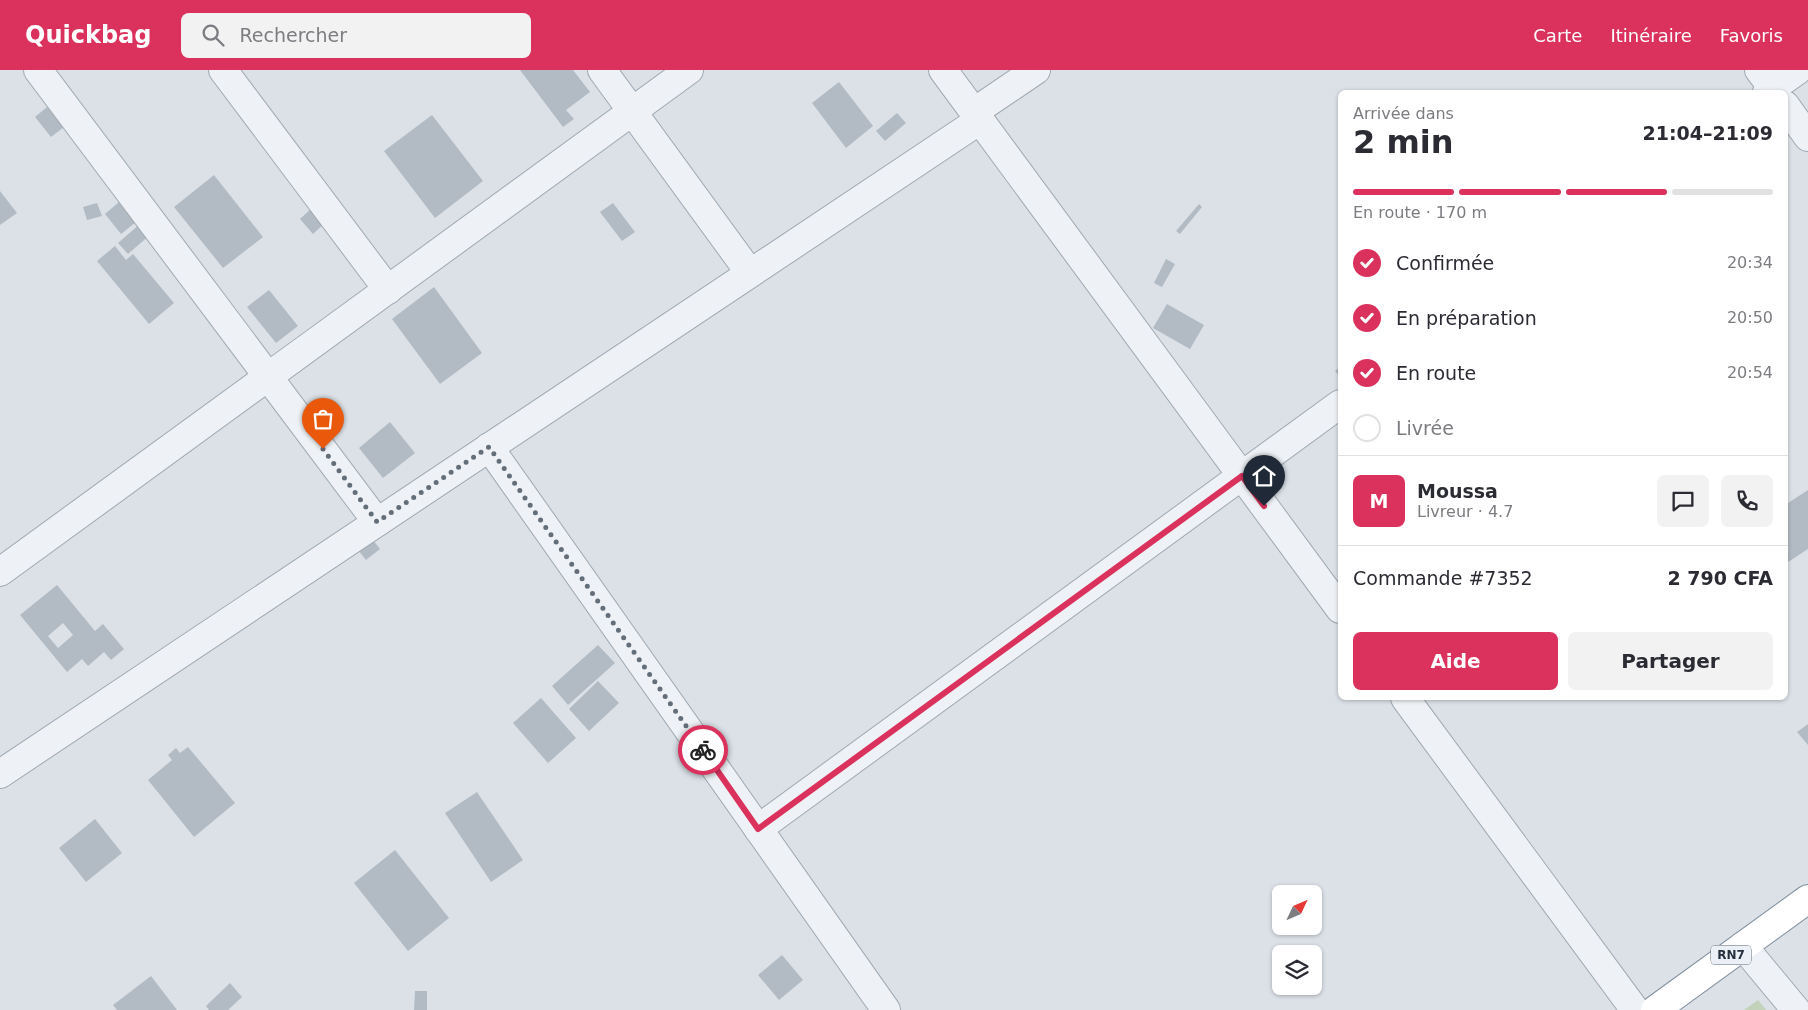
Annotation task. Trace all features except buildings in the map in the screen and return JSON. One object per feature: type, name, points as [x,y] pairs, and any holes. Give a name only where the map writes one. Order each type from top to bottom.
[{"type":"highway","name":"RN7","points":[[1655,1010],[1808,899]]},
{"type":"street","points":[[38,70],[377,522]]},
{"type":"street","points":[[223,70],[388,290]]},
{"type":"street","points":[[602,70],[750,273]]},
{"type":"street","points":[[0,572],[689,70]]},
{"type":"street","points":[[943,70],[1338,606]]},
{"type":"street","points":[[0,774],[750,273],[977,116],[1036,70]]},
{"type":"street","points":[[1772,90],[1798,70]]},
{"type":"street","points":[[1788,111],[1808,137]]},
{"type":"street","points":[[758,829],[1338,405]]},
{"type":"street","points":[[489,447],[886,1010]]},
{"type":"street","points":[[1406,700],[1635,1010]]},
{"type":"street","points":[[1743,946],[1796,1010]]},
{"type":"green space","points":[[1758,1000],[1766,1010],[1744,1010]]},
{"type":"way so far","points":[[323,449],[377,522],[489,447],[703,750]]},
{"type":"route","points":[[703,750],[758,829],[1242,476],[1264,506]]}]
